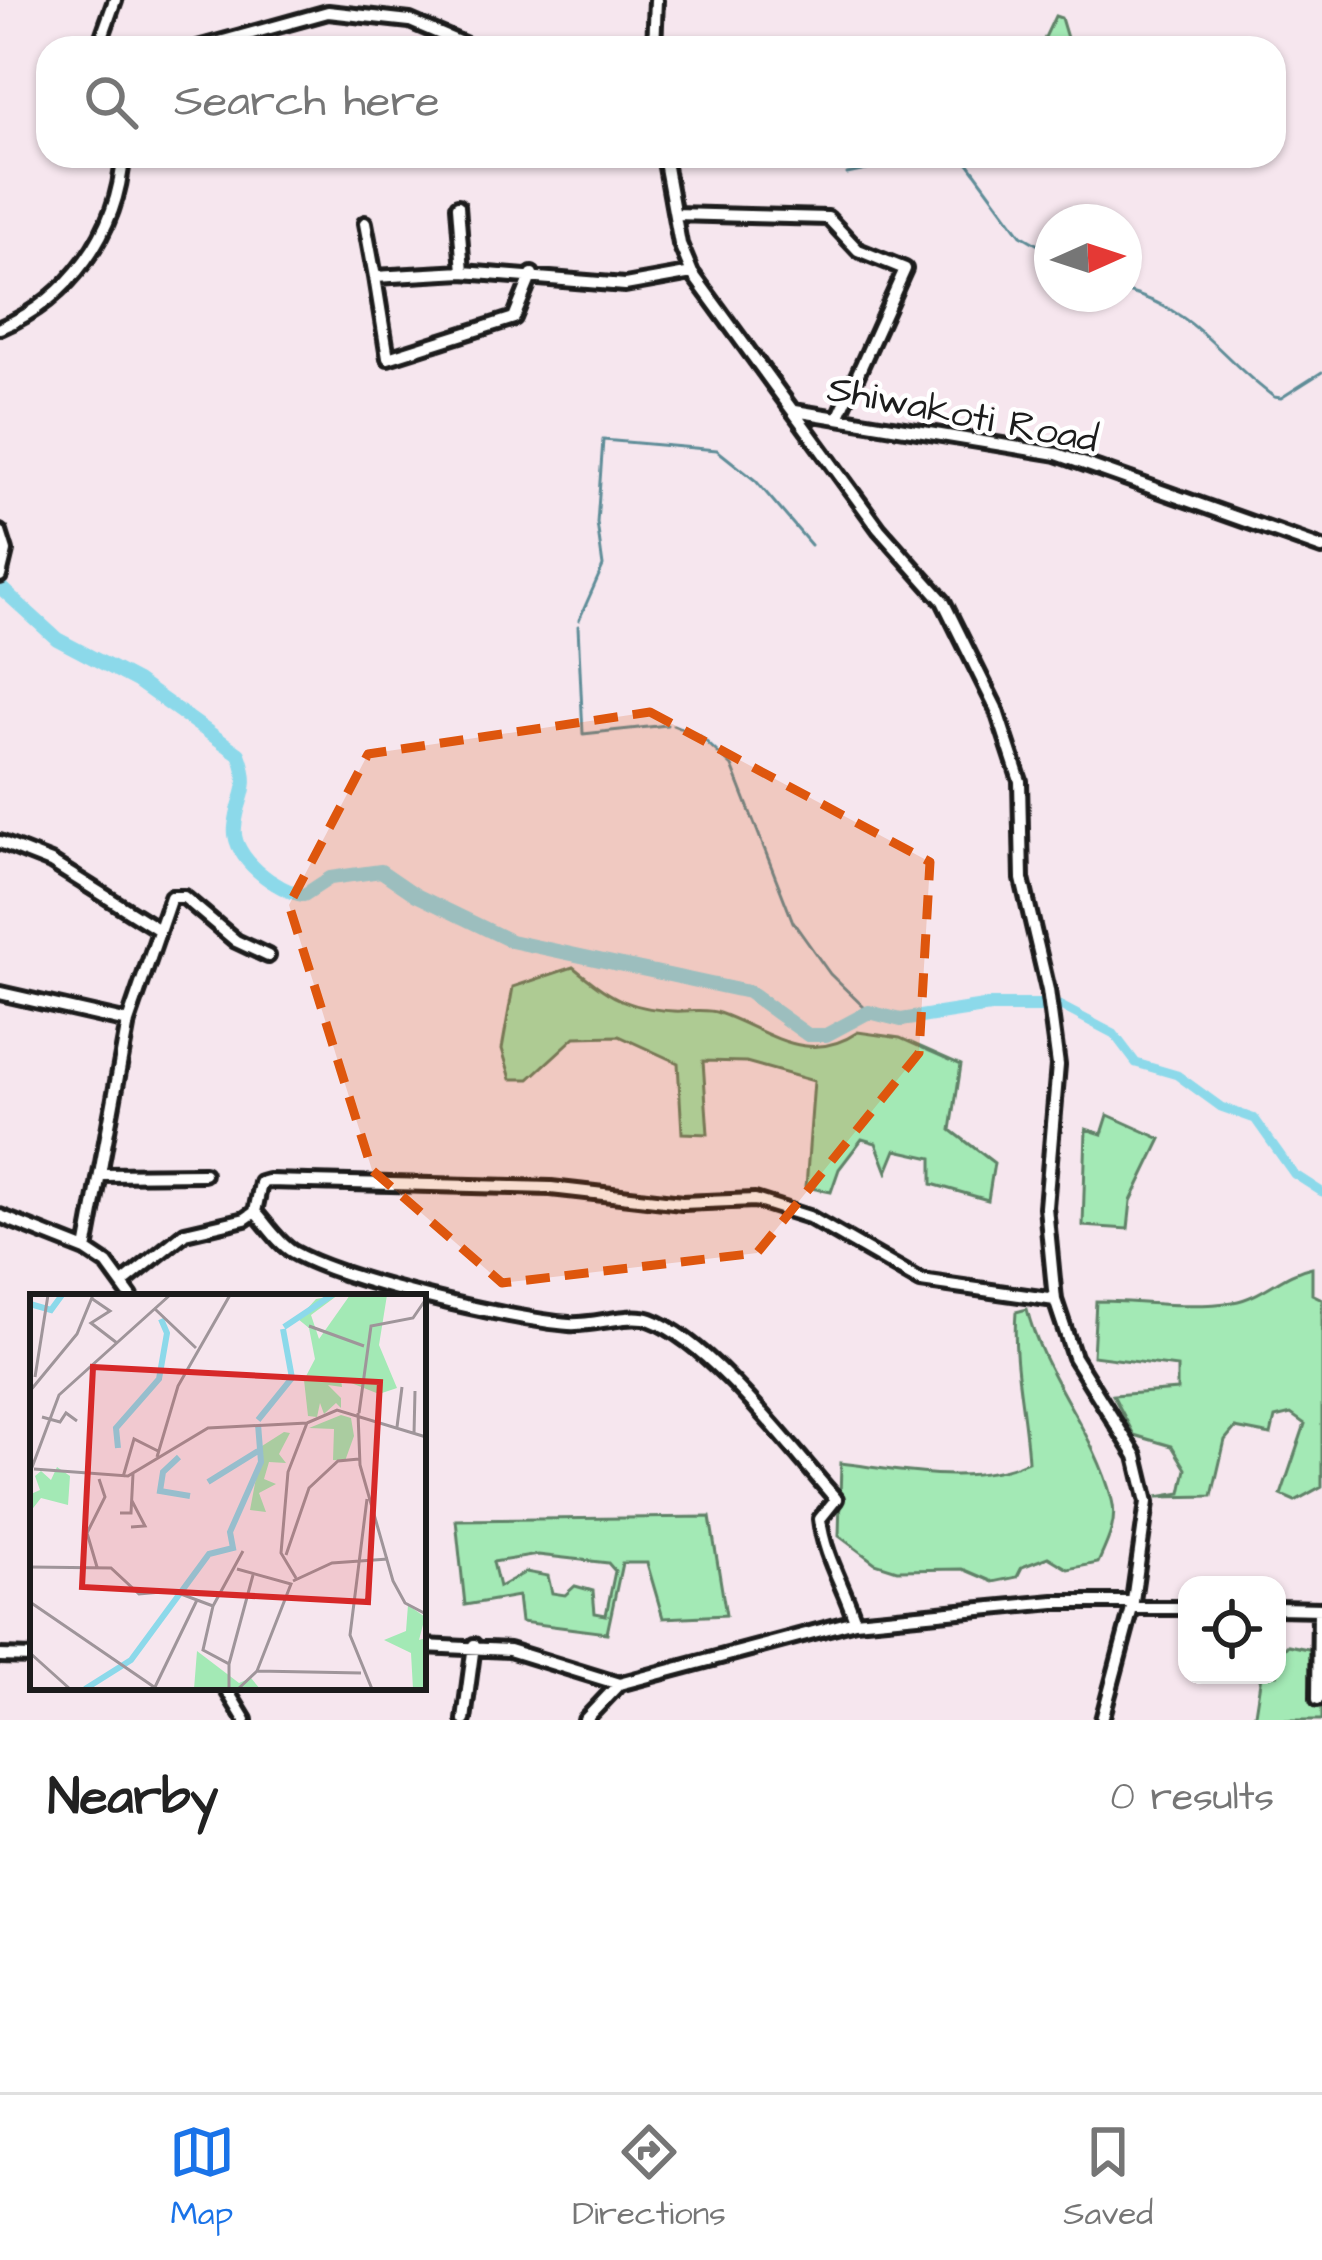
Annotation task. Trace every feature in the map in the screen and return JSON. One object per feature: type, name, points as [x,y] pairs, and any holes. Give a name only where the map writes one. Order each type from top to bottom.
[{"type":"street","points":[[102,36],[115,0]]},
{"type":"street","points":[[654,36],[656,0]]},
{"type":"street","points":[[241,36],[328,12],[410,21],[445,36]]},
{"type":"street","points":[[0,328],[49,301],[76,277],[93,253],[119,168]]},
{"type":"street","points":[[666,168],[692,273],[879,529],[943,601],[996,708],[1020,781],[1022,879],[1048,990],[1058,1065],[1046,1189],[1055,1300],[1074,1357],[1143,1471],[1147,1502],[1132,1605],[1102,1720]]},
{"type":"street","points":[[458,206],[463,272]]},
{"type":"street","points":[[675,214],[828,218],[858,250],[905,269],[839,416]]},
{"type":"street","points":[[365,223],[388,358],[514,318],[532,274]]},
{"type":"street","points":[[375,277],[532,274],[625,285],[692,273]]},
{"type":"street","name":"Shiwakoti Road","points":[[795,411],[1058,454],[1322,548]]},
{"type":"street","points":[[0,532],[6,551],[0,576]]},
{"type":"street","points":[[0,842],[51,862],[156,928]]},
{"type":"street","points":[[86,1250],[128,1022],[156,928],[175,894],[236,941],[268,956]]},
{"type":"street","points":[[0,993],[128,1022]]},
{"type":"street","points":[[101,1175],[204,1174]]},
{"type":"street","points":[[255,1212],[262,1184],[268,1181],[551,1188],[682,1203],[755,1200],[809,1217],[883,1264],[920,1281],[1055,1300]]},
{"type":"street","points":[[124,1282],[185,1232],[255,1212]]},
{"type":"street","points":[[255,1212],[293,1252],[357,1276],[549,1322],[584,1325],[646,1318],[667,1330],[747,1396],[836,1499],[820,1519],[822,1540],[840,1573],[855,1622]]},
{"type":"street","points":[[0,1216],[86,1250],[124,1282],[130,1294]]},
{"type":"street","points":[[426,1646],[474,1645],[620,1684],[855,1622],[1054,1602],[1178,1608]]},
{"type":"street","points":[[1286,1608],[1321,1610],[1318,1699]]},
{"type":"street","points":[[464,1720],[474,1645]]},
{"type":"street","points":[[0,1656],[30,1657]]},
{"type":"street","points":[[585,1720],[620,1684]]},
{"type":"street","points":[[226,1690],[245,1720]]},
{"type":"highlighted area","points":[[650,712],[930,862],[919,1053],[757,1253],[502,1283],[372,1170],[289,905],[368,754]]},
{"type":"green space","points":[[1055,16],[1061,18],[1066,36],[1046,36]]},
{"type":"green space","points":[[573,967],[608,993],[642,1007],[714,1012],[804,1046],[839,1042],[858,1032],[900,1038],[961,1065],[951,1130],[994,1163],[988,1200],[932,1184],[932,1158],[896,1150],[887,1172],[876,1143],[862,1139],[839,1169],[831,1192],[806,1187],[814,1081],[746,1062],[703,1061],[708,1134],[682,1133],[678,1063],[619,1036],[575,1037],[529,1079],[511,1079],[502,1049],[513,987]]},
{"type":"green space","points":[[1108,1115],[1161,1139],[1131,1201],[1128,1229],[1083,1226],[1086,1129],[1102,1134]]},
{"type":"green space","points":[[1312,1267],[1312,1294],[1322,1299],[1322,1486],[1295,1501],[1281,1495],[1305,1424],[1291,1414],[1275,1418],[1271,1435],[1235,1428],[1225,1440],[1212,1496],[1157,1497],[1181,1493],[1186,1469],[1172,1446],[1134,1435],[1113,1395],[1177,1390],[1177,1367],[1093,1356],[1096,1301],[1233,1302]]},
{"type":"green space","points":[[1027,1309],[1112,1500],[1113,1524],[1098,1563],[1068,1569],[1048,1557],[1022,1567],[1017,1577],[993,1582],[963,1569],[897,1570],[875,1563],[839,1536],[841,1463],[960,1475],[1007,1469],[1028,1461],[1015,1331],[1016,1312]]},
{"type":"green space","points":[[710,1517],[726,1615],[663,1618],[647,1563],[622,1563],[607,1633],[521,1622],[518,1596],[465,1605],[456,1520]],"holes":[[[538,1555],[608,1563],[615,1571],[606,1615],[595,1613],[593,1591],[575,1586],[565,1595],[552,1593],[548,1576],[526,1572],[499,1587],[493,1562]]]},
{"type":"green space","points":[[1322,1599],[1310,1691],[1322,1706],[1322,1720],[1254,1720],[1260,1684],[1286,1684],[1286,1647],[1313,1650]]},
{"type":"waterway","points":[[847,174],[876,168]]},
{"type":"waterway","points":[[972,168],[1021,235],[1034,243]]},
{"type":"waterway","points":[[1142,297],[1189,322],[1274,397],[1281,398],[1322,372]]},
{"type":"waterway","points":[[579,620],[603,566],[597,523],[603,440],[717,450],[756,481],[811,545]]},
{"type":"waterway","points":[[0,587],[57,639],[137,681],[239,754],[245,785],[235,827],[240,850],[258,872],[293,892],[304,895],[330,878],[381,871],[416,895],[511,941],[748,992],[808,1035],[826,1035],[869,1012],[901,1020],[990,1006],[1043,1006]]},
{"type":"waterway","points":[[578,626],[583,734],[667,725]]},
{"type":"waterway","points":[[673,725],[700,736],[732,766],[793,922],[830,974],[869,1012]]},
{"type":"waterway","points":[[1059,1005],[1114,1034],[1136,1063],[1177,1075],[1221,1107],[1255,1119],[1294,1174],[1322,1192]]}]
